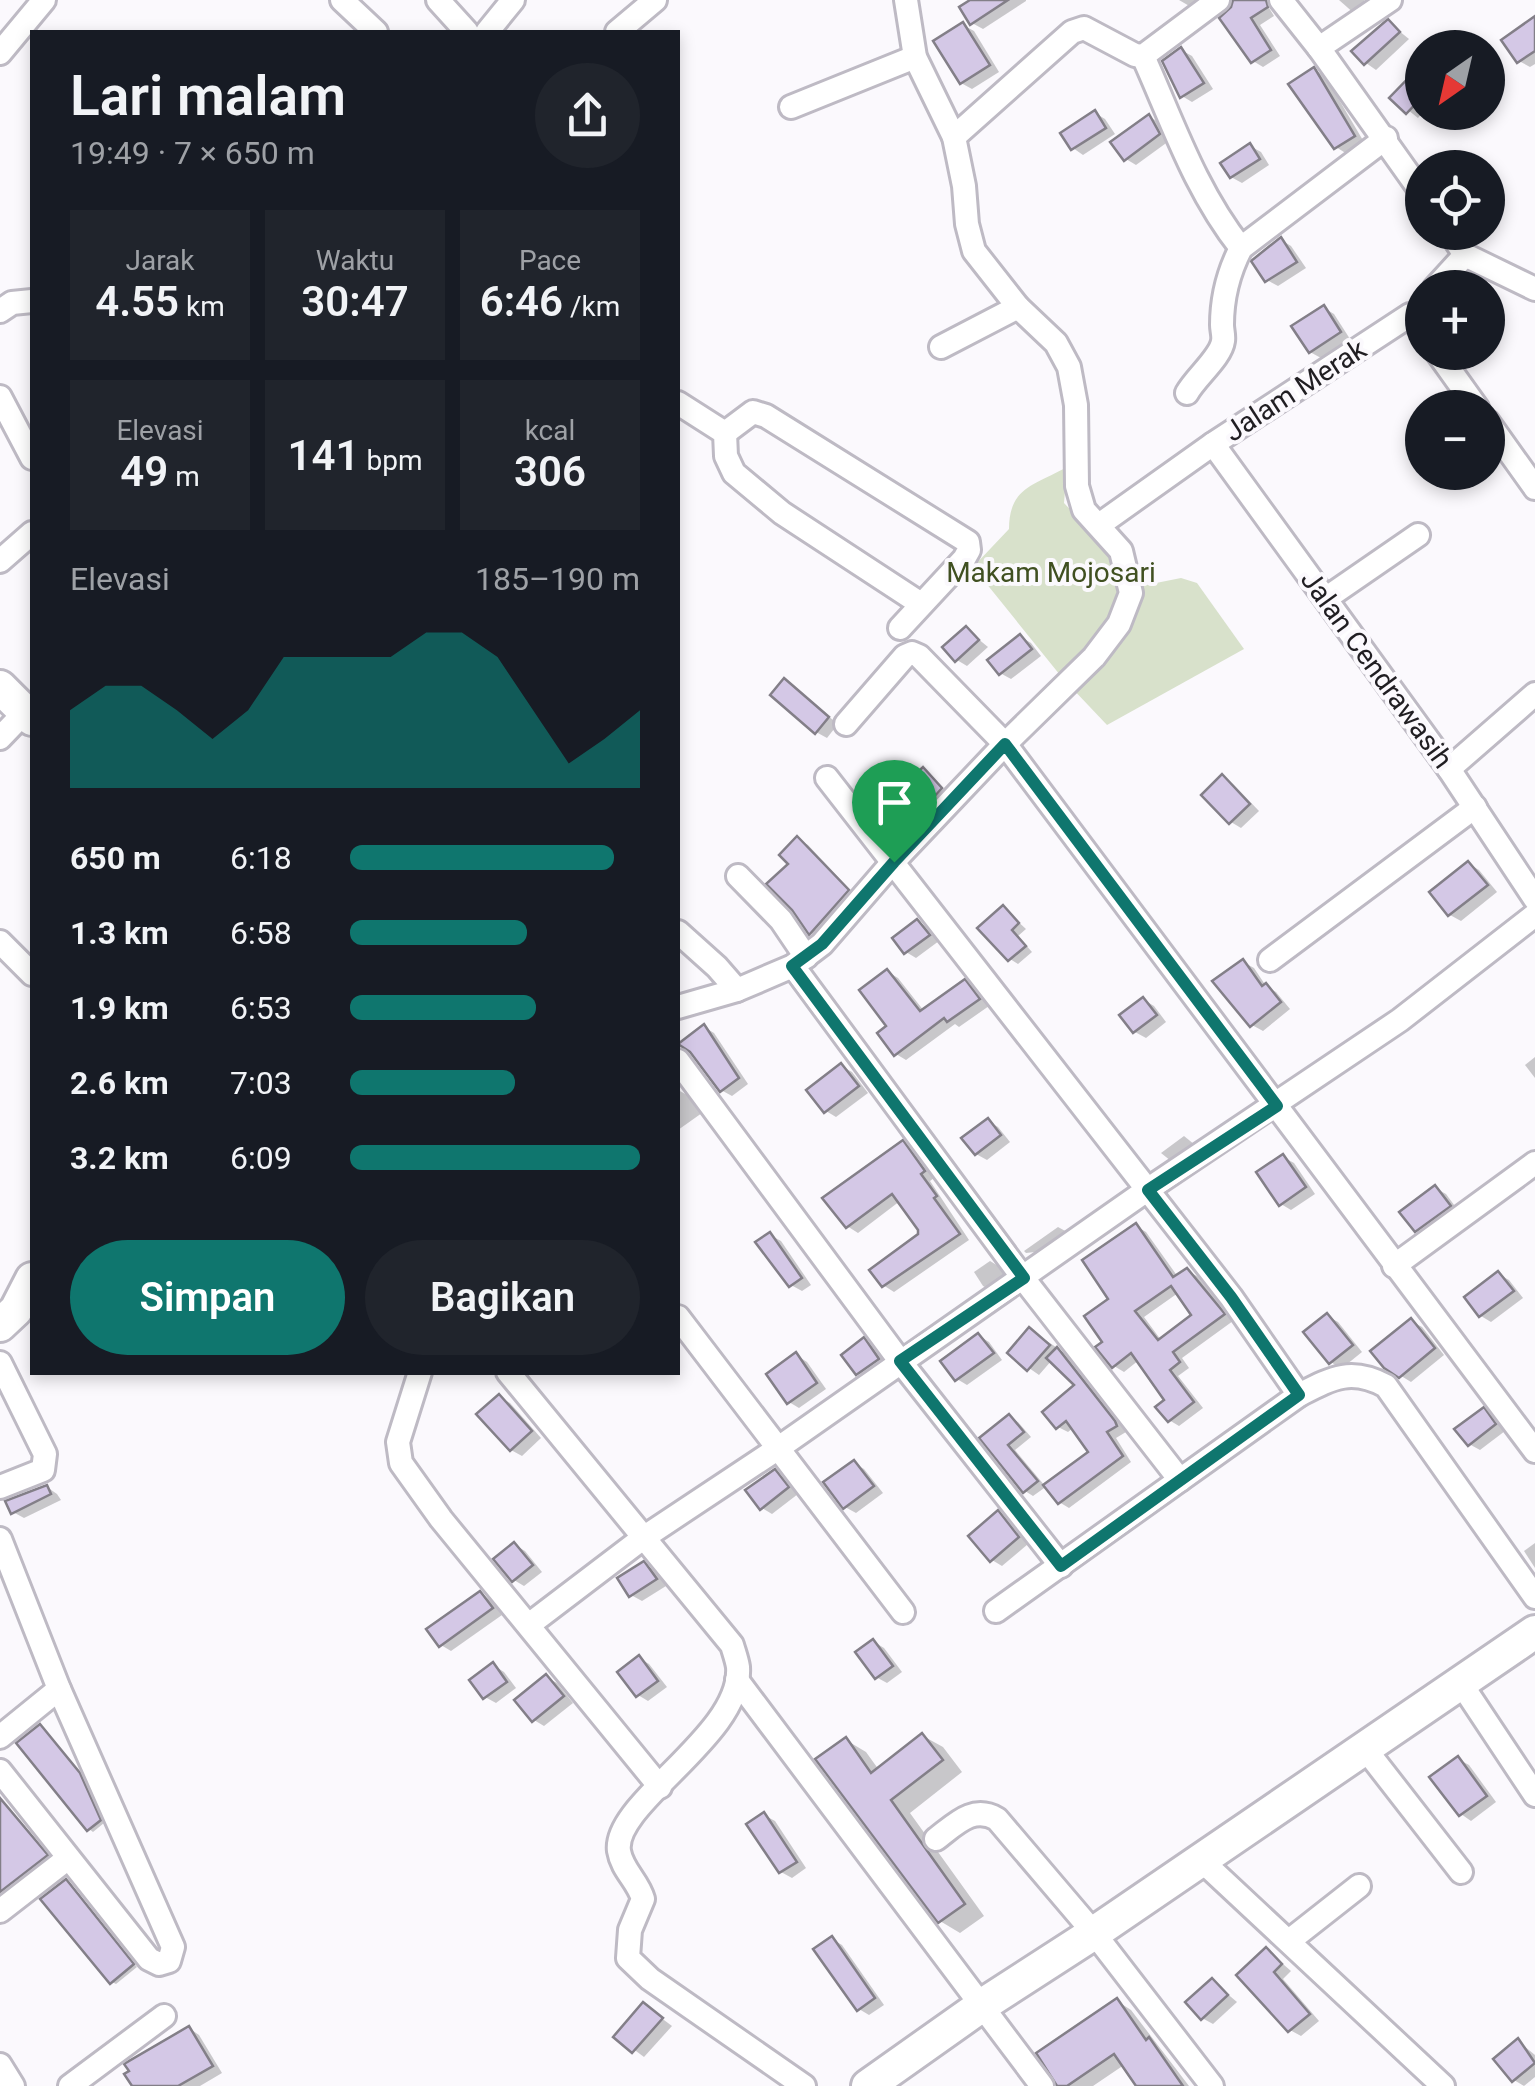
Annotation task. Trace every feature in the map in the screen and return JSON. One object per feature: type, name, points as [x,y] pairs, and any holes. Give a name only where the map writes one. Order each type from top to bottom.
[{"type":"main road","points":[[0,687],[29,716]]},
{"type":"main road","points":[[0,1325],[16,1310],[30,1283]]},
{"type":"main road","points":[[868,2086],[1535,1632]]},
{"type":"street","points":[[0,53],[44,0]]},
{"type":"street","points":[[342,0],[374,30]]},
{"type":"street","points":[[438,0],[465,30]]},
{"type":"street","points":[[489,30],[513,0]]},
{"type":"street","points":[[619,30],[655,0]]},
{"type":"street","points":[[680,1006],[737,990],[800,961],[848,917],[1005,744],[1094,657],[1119,624],[1131,593],[1121,551],[1084,510],[1077,486],[1076,404],[1069,367],[1056,342],[1018,307],[974,251],[954,137],[915,57],[906,0]]},
{"type":"street","points":[[954,137],[1072,32],[1084,28],[1143,56],[1218,0]]},
{"type":"street","points":[[1280,0],[1405,166]]},
{"type":"street","points":[[1318,48],[1390,0]]},
{"type":"street","points":[[1143,56],[1204,196],[1240,248]]},
{"type":"street","points":[[791,108],[915,57]]},
{"type":"street","points":[[1187,393],[1224,342],[1226,285],[1240,248],[1386,138]]},
{"type":"street","points":[[1462,250],[1535,288]]},
{"type":"street","points":[[1451,270],[1465,254]]},
{"type":"street","points":[[0,311],[12,303],[30,301]]},
{"type":"street","points":[[941,348],[1018,307]]},
{"type":"street","name":"Jalam Merak","points":[[1099,524],[1213,444],[1405,324]]},
{"type":"street","points":[[0,397],[30,454]]},
{"type":"street","points":[[680,403],[725,433]]},
{"type":"street","points":[[725,433],[752,412],[766,416],[968,542],[964,559],[900,628]]},
{"type":"street","points":[[725,433],[726,456],[734,472],[782,512],[922,604]]},
{"type":"street","name":"Jalan Cendrawasih","points":[[1213,444],[1328,598],[1535,899]]},
{"type":"street","points":[[1505,446],[1535,488]]},
{"type":"street","points":[[0,561],[30,535]]},
{"type":"street","points":[[1328,598],[1418,535]]},
{"type":"street","points":[[846,724],[905,656],[912,653],[1005,744],[1535,1451]]},
{"type":"street","points":[[1449,769],[1535,694]]},
{"type":"street","points":[[0,738],[29,716]]},
{"type":"street","points":[[827,778],[1231,1297],[1299,1395]]},
{"type":"street","points":[[1270,960],[1475,807]]},
{"type":"street","points":[[738,876],[781,920],[800,961],[1024,1278],[1180,1480]]},
{"type":"street","points":[[530,1624],[642,1538],[1400,1020],[1535,915]]},
{"type":"street","points":[[680,934],[737,990]]},
{"type":"street","points":[[0,942],[30,972]]},
{"type":"street","points":[[680,1064],[900,1361],[1061,1566]]},
{"type":"street","points":[[1394,1266],[1535,1162]]},
{"type":"street","points":[[680,1320],[903,1612]]},
{"type":"street","points":[[0,1364],[46,1454],[46,1463],[42,1470],[0,1487]]},
{"type":"street","points":[[419,1375],[398,1442],[401,1463],[440,1519],[660,1787]]},
{"type":"street","points":[[510,1375],[732,1645],[738,1666],[737,1680],[714,1726],[641,1804],[623,1829],[618,1848],[644,1899],[630,1930],[628,1958],[650,1979],[804,2086]]},
{"type":"street","points":[[996,1611],[1299,1395],[1343,1376],[1365,1375],[1386,1386],[1535,1597]]},
{"type":"street","points":[[0,1540],[59,1689],[173,1948],[169,1961],[159,1964],[149,1959],[0,1771]]},
{"type":"street","points":[[737,1680],[1042,2086]]},
{"type":"street","points":[[1460,1682],[1535,1794]]},
{"type":"street","points":[[0,1737],[59,1689]]},
{"type":"street","points":[[1363,1746],[1462,1872]]},
{"type":"street","points":[[936,1839],[968,1815],[985,1812],[997,1819],[1094,1933],[1212,2086]]},
{"type":"street","points":[[0,1911],[68,1859]]},
{"type":"street","points":[[1201,1860],[1443,2086]]},
{"type":"street","points":[[1289,1941],[1359,1886]]},
{"type":"street","points":[[70,2086],[164,2016]]},
{"type":"street","points":[[0,2065],[13,2086]]},
{"type":"green space","name":"Makam Mojosari","points":[[1067,467],[1064,503],[1102,543],[1118,583],[1117,601],[1102,632],[1060,675],[973,567],[1009,529],[1010,515],[1019,496]]},
{"type":"green space","name":"Makam Mojosari","points":[[1181,578],[1197,583],[1244,649],[1107,725],[1070,686],[1136,587]]},
{"type":"building","points":[[970,0],[1008,0],[970,25],[959,7]]},
{"type":"building","points":[[1233,0],[1266,0],[1268,7],[1251,18],[1271,50],[1251,63],[1219,18]]},
{"type":"building","points":[[1535,16],[1535,51],[1517,63],[1505,46],[1505,37]]},
{"type":"building","points":[[1388,19],[1400,32],[1364,65],[1351,51]]},
{"type":"building","points":[[963,22],[990,65],[960,84],[933,41]]},
{"type":"building","points":[[1181,47],[1204,83],[1180,98],[1162,61]]},
{"type":"building","points":[[1314,67],[1355,136],[1334,149],[1288,84]]},
{"type":"building","points":[[1405,82],[1405,113],[1389,98]]},
{"type":"building","points":[[1095,110],[1106,128],[1071,150],[1060,133]]},
{"type":"building","points":[[1149,114],[1160,134],[1124,161],[1110,142]]},
{"type":"building","points":[[1250,143],[1260,159],[1230,178],[1220,163]]},
{"type":"building","points":[[1281,237],[1297,262],[1265,282],[1251,261]]},
{"type":"building","points":[[1324,305],[1341,332],[1309,353],[1291,326]]},
{"type":"building","points":[[966,626],[979,640],[955,662],[942,647]]},
{"type":"building","points":[[1020,634],[1032,649],[999,675],[987,660]]},
{"type":"building","points":[[784,678],[829,717],[815,734],[770,695]]},
{"type":"building","points":[[923,767],[942,788],[928,804],[907,782]]},
{"type":"building","points":[[1222,774],[1250,804],[1229,824],[1201,795]]},
{"type":"building","points":[[888,775],[913,799],[887,825],[863,800]]},
{"type":"building","points":[[797,836],[849,890],[809,935],[792,910],[766,884],[788,864],[779,855]]},
{"type":"building","points":[[1468,861],[1488,885],[1448,916],[1429,892]]},
{"type":"building","points":[[1003,905],[1019,923],[1012,930],[1026,946],[1008,961],[977,928]]},
{"type":"building","points":[[917,919],[930,935],[904,954],[892,938]]},
{"type":"building","points":[[1243,959],[1262,986],[1266,983],[1281,1002],[1250,1027],[1212,981]]},
{"type":"building","points":[[887,969],[920,1011],[965,979],[980,999],[947,1022],[944,1018],[894,1056],[877,1033],[886,1026],[859,990]]},
{"type":"building","points":[[1143,997],[1157,1015],[1133,1033],[1119,1015]]},
{"type":"building","points":[[704,1024],[739,1078],[720,1092],[680,1042]]},
{"type":"building","points":[[841,1063],[859,1086],[824,1113],[806,1090]]},
{"type":"building","points":[[988,1118],[1001,1135],[975,1155],[961,1138]]},
{"type":"building","points":[[903,1140],[925,1171],[921,1174],[937,1196],[934,1198],[960,1234],[882,1287],[869,1270],[918,1234],[918,1230],[892,1194],[846,1228],[822,1198]]},
{"type":"building","points":[[1283,1154],[1306,1187],[1279,1206],[1256,1172]]},
{"type":"building","points":[[1435,1185],[1451,1206],[1415,1232],[1399,1212]]},
{"type":"building","points":[[1136,1223],[1173,1277],[1187,1268],[1225,1314],[1173,1352],[1180,1362],[1170,1370],[1194,1402],[1168,1422],[1155,1407],[1164,1400],[1131,1353],[1112,1368],[1095,1347],[1102,1342],[1084,1316],[1108,1299],[1082,1260]],"holes":[[[1171,1286],[1191,1315],[1158,1340],[1135,1311]]]},
{"type":"building","points":[[770,1232],[802,1278],[789,1287],[755,1242]]},
{"type":"building","points":[[1498,1271],[1514,1291],[1479,1317],[1464,1297]]},
{"type":"building","points":[[1327,1313],[1353,1345],[1329,1364],[1303,1332]]},
{"type":"building","points":[[1411,1318],[1435,1348],[1399,1378],[1370,1351]]},
{"type":"building","points":[[1029,1327],[1050,1345],[1027,1371],[1007,1353]]},
{"type":"building","points":[[978,1333],[994,1353],[955,1381],[940,1361]]},
{"type":"building","points":[[864,1337],[879,1359],[856,1375],[841,1355]]},
{"type":"building","points":[[1057,1347],[1115,1421],[1117,1426],[1107,1432],[1123,1456],[1058,1504],[1043,1485],[1088,1452],[1066,1421],[1056,1429],[1042,1412],[1074,1385],[1046,1358]]},
{"type":"building","points":[[796,1352],[817,1383],[787,1404],[766,1374]]},
{"type":"building","points":[[499,1394],[532,1431],[510,1451],[476,1414]]},
{"type":"building","points":[[1484,1407],[1496,1424],[1468,1446],[1454,1429]]},
{"type":"building","points":[[1009,1414],[1024,1432],[1008,1445],[1038,1481],[1023,1493],[979,1438]]},
{"type":"building","points":[[854,1460],[874,1486],[843,1509],[823,1482]]},
{"type":"building","points":[[775,1469],[789,1487],[760,1510],[745,1490]]},
{"type":"building","points":[[47,1485],[51,1494],[11,1514],[5,1501]]},
{"type":"building","points":[[998,1510],[1019,1537],[990,1562],[968,1536]]},
{"type":"building","points":[[514,1542],[533,1565],[512,1582],[493,1559]]},
{"type":"building","points":[[644,1561],[657,1579],[629,1597],[617,1578]]},
{"type":"building","points":[[480,1591],[493,1608],[439,1647],[426,1629]]},
{"type":"building","points":[[873,1639],[893,1666],[875,1679],[855,1652]]},
{"type":"building","points":[[639,1655],[658,1681],[636,1697],[617,1672]]},
{"type":"building","points":[[493,1662],[507,1682],[483,1699],[469,1680]]},
{"type":"building","points":[[546,1674],[564,1696],[532,1722],[514,1700]]},
{"type":"building","points":[[40,1724],[80,1773],[101,1820],[87,1831],[16,1743]]},
{"type":"building","points":[[922,1733],[943,1760],[891,1800],[965,1904],[938,1923],[815,1759],[846,1737],[871,1773]]},
{"type":"building","points":[[1458,1756],[1487,1796],[1459,1816],[1429,1777]]},
{"type":"building","points":[[0,1798],[48,1855],[0,1892]]},
{"type":"building","points":[[764,1812],[797,1862],[779,1873],[746,1824]]},
{"type":"building","points":[[66,1879],[134,1964],[110,1984],[40,1899]]},
{"type":"building","points":[[832,1936],[875,1998],[857,2011],[813,1949]]},
{"type":"building","points":[[1266,1947],[1282,1964],[1274,1972],[1310,2014],[1288,2032],[1236,1975]]},
{"type":"building","points":[[1212,1978],[1228,1995],[1201,2020],[1185,2002]]},
{"type":"building","points":[[1117,1998],[1183,2086],[1136,2086],[1114,2054],[1067,2086],[1057,2086],[1036,2053]]},
{"type":"building","points":[[643,2002],[663,2018],[632,2053],[613,2037]]},
{"type":"building","points":[[189,2026],[213,2066],[178,2086],[132,2086],[124,2074],[129,2071],[124,2064]]},
{"type":"building","points":[[1518,2038],[1535,2063],[1512,2082],[1493,2059]]},
{"type":"route","points":[[1005,744],[1277,1106],[1148,1190],[1231,1297],[1299,1395],[1061,1566],[900,1361],[1024,1278],[792,966],[822,944],[894,862],[1005,744]]}]
